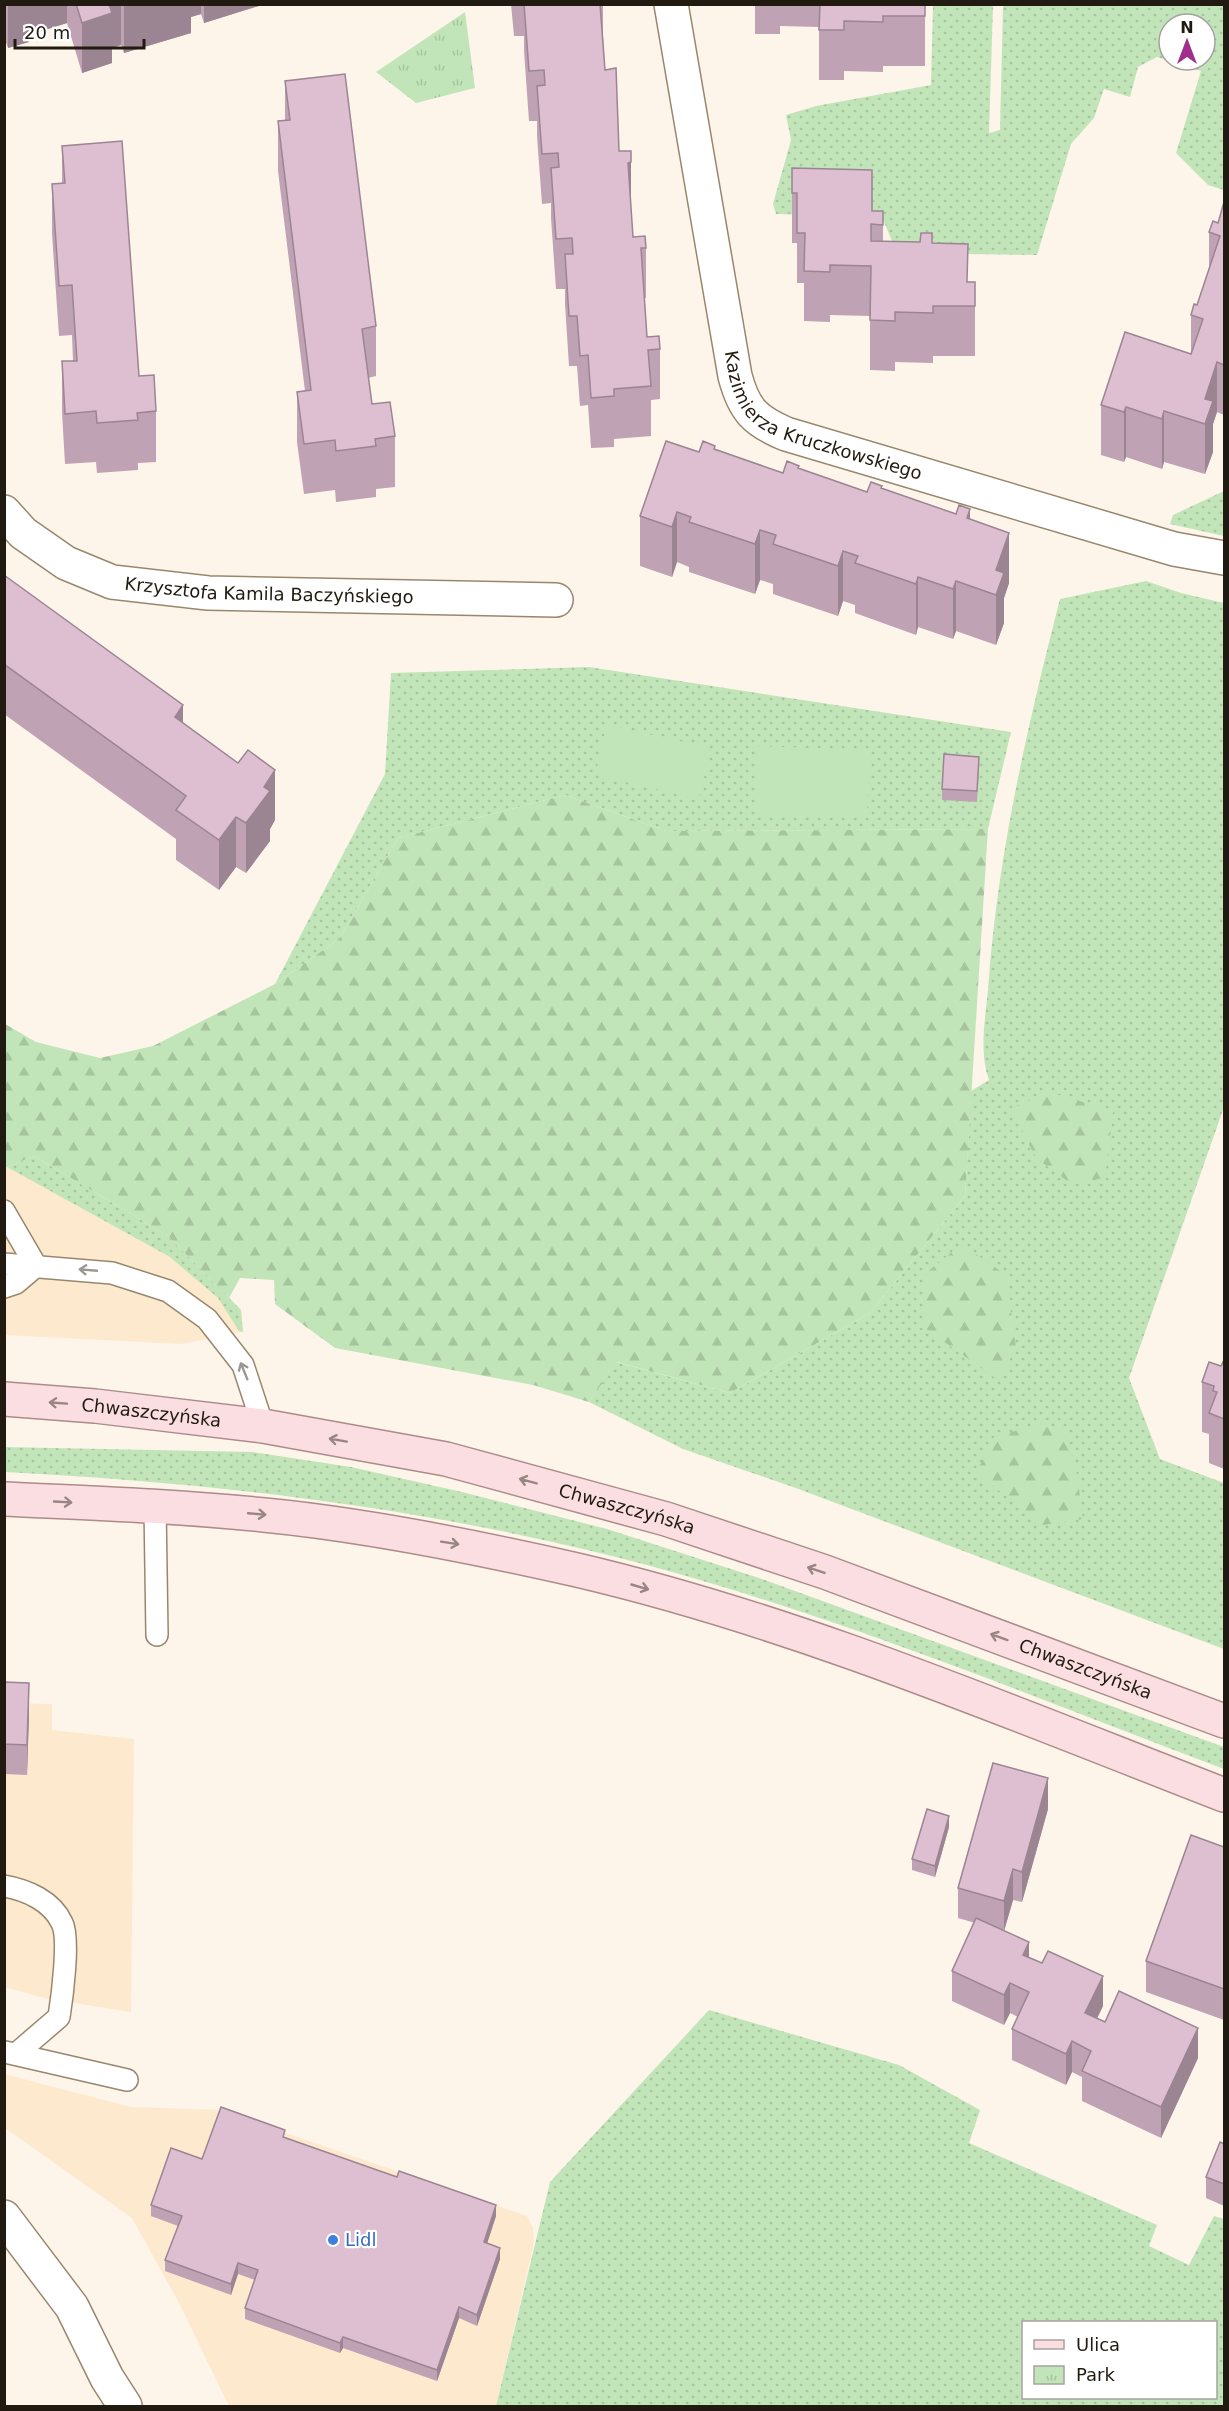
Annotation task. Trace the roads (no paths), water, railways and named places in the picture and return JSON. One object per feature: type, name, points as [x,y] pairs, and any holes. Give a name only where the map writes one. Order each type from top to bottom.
[{"type":"main road","name":"Chwaszczyńska","points":[[4,1399],[95,1406],[263,1426],[446,1459],[666,1519],[825,1572],[1224,1720]]},
{"type":"main road","points":[[4,1499],[155,1506],[268,1515],[459,1544],[580,1571],[750,1618],[913,1675],[1224,1795]]},
{"type":"street","name":"Kazimierza Kruczkowskiego","points":[[671,4],[735,376],[741,400],[750,411],[763,424],[786,434],[1174,549],[1224,558]]},
{"type":"street","name":"Krzysztofa Kamila Baczyńskiego","points":[[4,512],[23,533],[66,563],[112,582],[208,593],[556,600]]},
{"type":"street","points":[[4,2217],[72,2307],[104,2392],[125,2406]]},
{"type":"street","points":[[4,2254],[40,2263]]},
{"type":"lane","points":[[6,1216],[36,1266]]},
{"type":"lane","points":[[4,1264],[112,1273],[168,1291],[207,1319],[243,1365],[263,1426]]},
{"type":"lane","points":[[4,1287],[16,1283],[36,1266]]},
{"type":"lane","points":[[155,1506],[157,1635]]},
{"type":"lane","points":[[4,1886],[17,1888],[47,1902],[63,1924],[64,1982],[59,2017],[10,2053]]},
{"type":"lane","points":[[10,2053],[127,2080]]},
{"type":"place","name":"Lidl","points":[[333,2240]]}]
